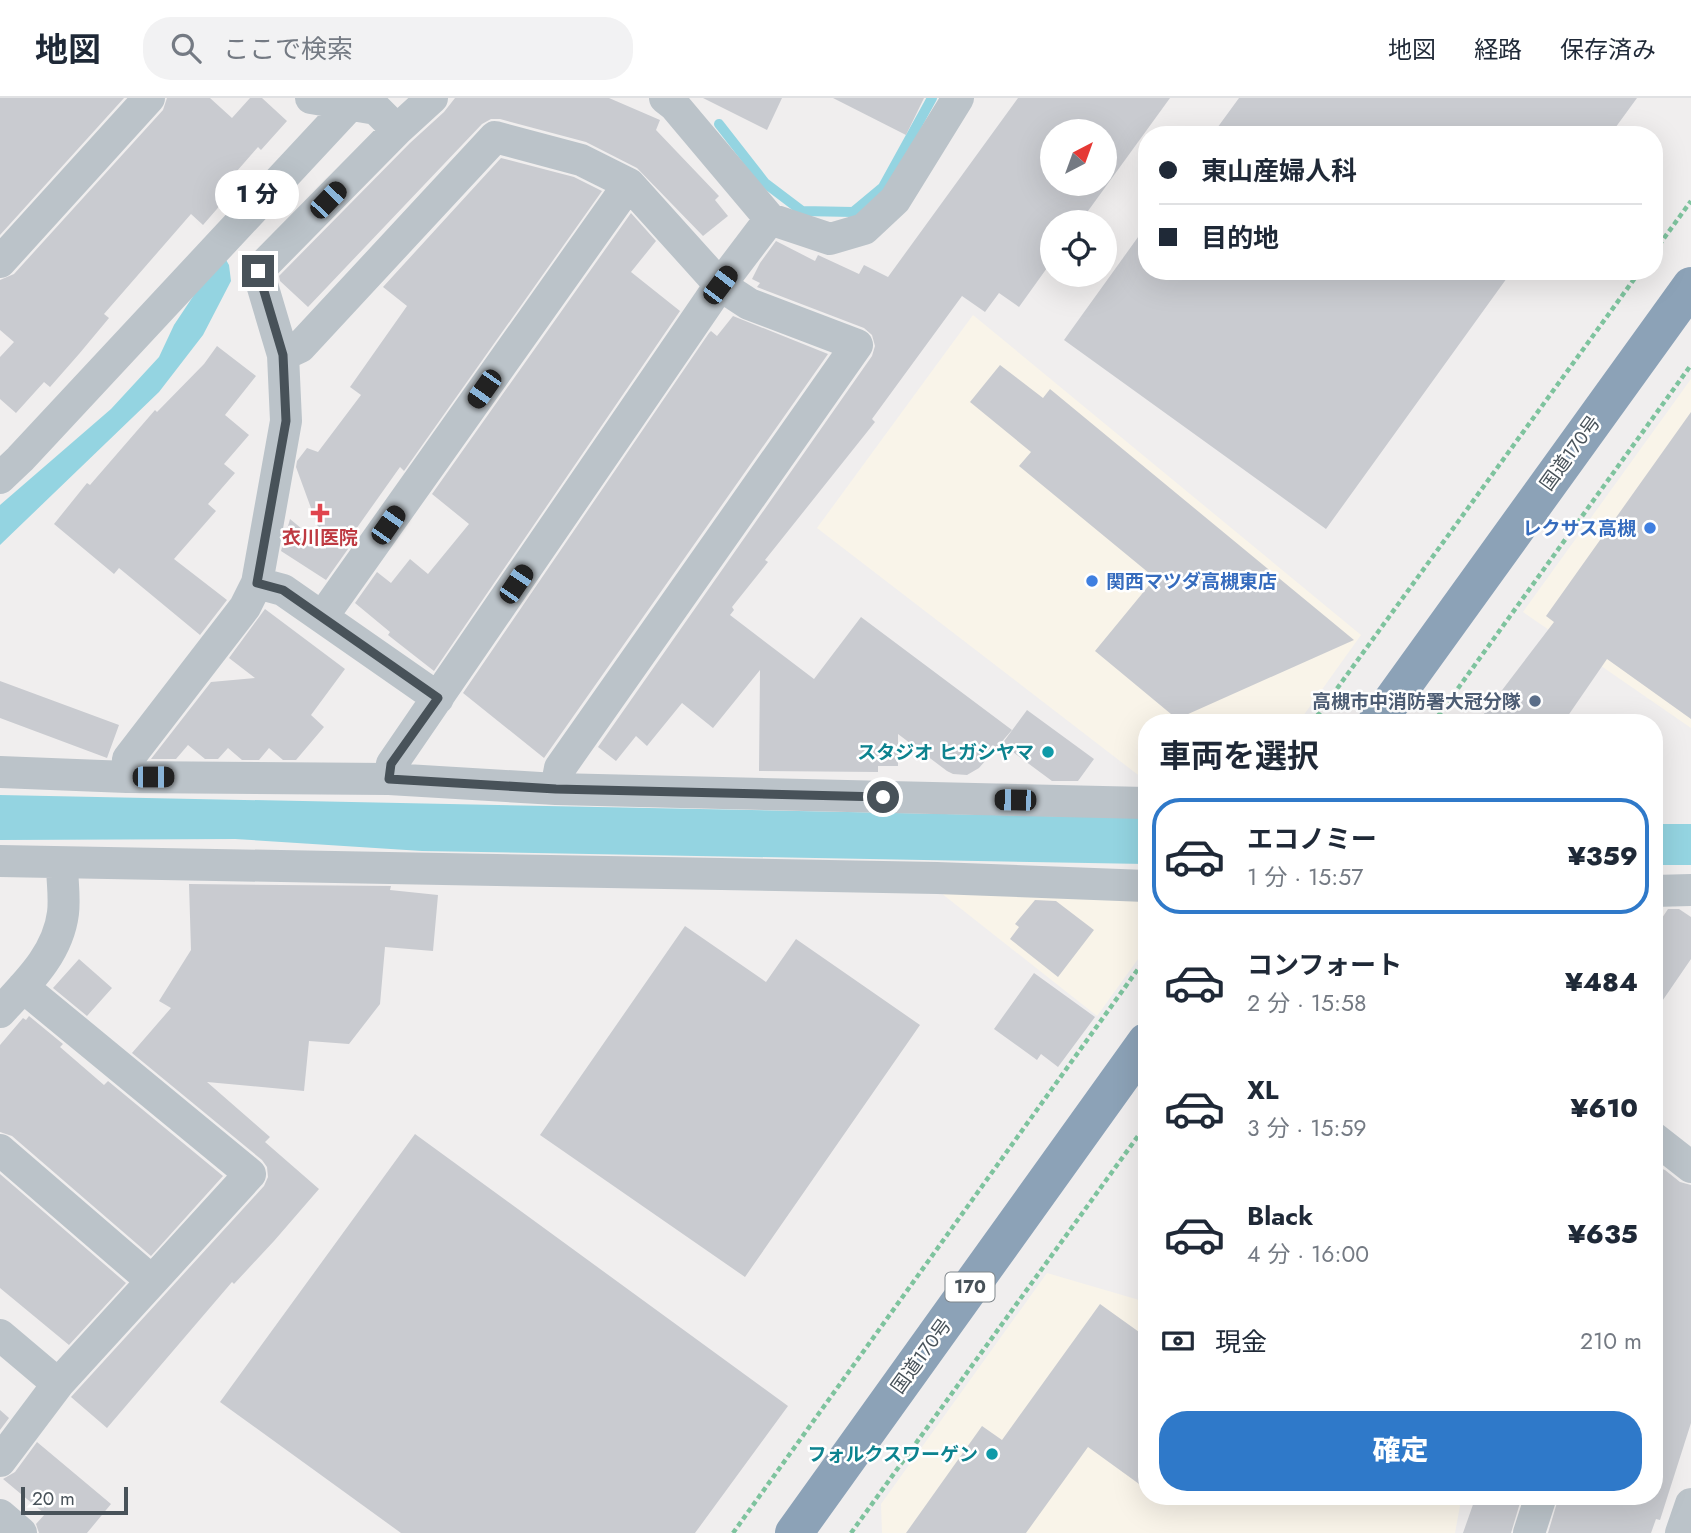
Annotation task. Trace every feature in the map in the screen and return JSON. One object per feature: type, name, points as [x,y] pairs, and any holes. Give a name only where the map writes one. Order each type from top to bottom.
[{"type":"highway","name":"国道170号","points":[[1382,714],[1691,286]]},
{"type":"highway","name":"国道170号","points":[[794,1533],[1138,1053]]},
{"type":"street","points":[[0,262],[149,98]]},
{"type":"street","points":[[311,98],[376,109],[397,130]]},
{"type":"street","points":[[127,777],[128,759],[245,607],[257,583],[286,421],[283,355],[258,271],[432,98]]},
{"type":"street","points":[[684,105],[770,219],[830,239],[864,229],[895,200],[958,98]]},
{"type":"street","points":[[7,459],[349,106]]},
{"type":"street","points":[[283,355],[300,347],[495,137],[581,160],[629,184],[720,285],[749,304],[857,345],[560,768],[556,789]]},
{"type":"street","points":[[323,616],[629,184]]},
{"type":"street","points":[[389,779],[391,764],[720,285],[770,219]]},
{"type":"street","points":[[257,583],[283,590],[438,698]]},
{"type":"street","points":[[0,772],[127,777],[389,779],[556,789],[1138,803]]},
{"type":"street","points":[[0,861],[937,878],[1138,886]]},
{"type":"street","points":[[0,1012],[52,951],[63,913],[62,864]]},
{"type":"street","points":[[1663,891],[1691,890]]},
{"type":"street","points":[[0,1461],[58,1384],[250,1174],[23,987]]},
{"type":"street","points":[[1663,1145],[1691,1167]]},
{"type":"street","points":[[0,1150],[152,1280]]},
{"type":"street","points":[[0,1335],[58,1384]]},
{"type":"street","points":[[1681,1533],[1691,1504]]},
{"type":"street","points":[[1529,1533],[1538,1505]]},
{"type":"street","points":[[0,1515],[21,1533]]},
{"type":"path","points":[[1663,240],[1691,201]]},
{"type":"path","points":[[1319,714],[1633,280]]},
{"type":"path","points":[[1439,714],[1691,365]]},
{"type":"path","points":[[733,1533],[1138,969]]},
{"type":"path","points":[[851,1533],[1138,1136]]},
{"type":"shaded area","name":"関西マツダ高槻東店","points":[[973,315],[1361,635],[1304,714],[1138,714],[1138,775],[817,528]]},
{"type":"shaded area","name":"レクサス高槻","points":[[1691,379],[1691,728],[1523,612]]},
{"type":"shaded area","points":[[936,889],[1138,894],[1138,959],[1097,1016]]},
{"type":"shaded area","points":[[1047,1273],[1138,1300],[1138,1505],[1460,1506],[1455,1533],[882,1533],[881,1504]]},
{"type":"water","points":[[222,253],[229,265],[231,281],[203,335],[159,392],[0,545],[0,505],[111,409],[159,357],[174,325]]},
{"type":"water","points":[[0,795],[1138,818],[1138,864],[422,851],[235,839],[0,840]]},
{"type":"water","points":[[1663,824],[1691,824],[1691,865],[1663,865]]},
{"type":"building","points":[[0,98],[124,98],[0,235]]},
{"type":"building","points":[[167,98],[210,98],[232,118],[250,98],[262,98],[287,121],[261,150],[258,147],[216,195],[223,202],[203,225],[191,214],[104,314],[109,318],[50,387],[44,382],[16,413],[0,399],[0,357],[14,342],[0,330],[0,280],[14,274],[163,110]]},
{"type":"building","points":[[455,98],[609,98],[660,120],[656,130],[719,196],[715,200],[728,216],[703,236],[637,168],[586,142],[500,119],[491,119],[482,124],[308,307],[280,281],[279,276]]},
{"type":"building","points":[[703,98],[782,98],[767,130]]},
{"type":"building","points":[[833,98],[924,98],[906,135]]},
{"type":"building","points":[[1018,98],[1170,98],[1150,126],[1138,126],[1138,142],[1117,171],[1117,119],[1040,119],[1040,196],[1099,196],[1089,210],[1040,210],[1040,278],[1019,307],[999,293],[985,312],[962,296],[872,419],[875,422],[765,560],[768,562],[732,607],[734,610],[730,615],[814,679],[861,617],[1012,730],[979,768],[967,775],[947,771],[898,734],[898,766],[878,766],[878,772],[759,771],[760,670],[713,728],[682,703],[647,746],[636,736],[616,761],[598,747],[872,356],[875,346],[872,335],[864,328],[757,287],[760,283],[752,279],[776,241],[815,261],[818,255],[859,274],[864,265],[888,277]]},
{"type":"building","points":[[1239,98],[1637,98],[1617,126],[1219,126]]},
{"type":"building","points":[[501,158],[574,177],[602,191],[404,471],[400,467],[344,546],[348,549],[326,580],[281,551],[290,519],[326,549],[296,467],[297,461],[307,448],[318,452],[361,395],[350,387],[407,306],[383,287]]},
{"type":"building","points":[[631,213],[656,241],[631,272],[680,311],[434,671],[388,635],[390,632],[355,603],[377,572],[391,583],[410,559],[428,574],[469,524],[432,494]]},
{"type":"building","points":[[1138,237],[1138,280],[1506,280],[1326,529],[1064,340],[1102,287],[1117,287],[1117,266]]},
{"type":"building","points":[[733,316],[828,354],[544,758],[463,693],[709,333],[711,331],[717,336]]},
{"type":"building","points":[[217,346],[256,376],[225,415],[249,435],[224,464],[235,473],[208,504],[216,511],[174,559],[227,600],[200,635],[119,568],[114,574],[54,524],[87,483],[90,485],[155,410],[157,412],[204,364]]},
{"type":"building","points":[[1000,365],[1043,398],[1050,389],[1354,640],[1188,714],[1171,714],[1095,651],[1155,578],[1019,466],[1031,452],[970,402]]},
{"type":"building","name":"レクサス高槻","points":[[1691,412],[1691,719],[1607,659],[1569,714],[1484,714],[1554,622],[1546,616]]},
{"type":"building","points":[[265,609],[345,669],[311,715],[324,727],[296,760],[283,760],[269,748],[259,760],[242,760],[228,748],[218,759],[205,759],[188,745],[176,759],[151,759],[211,682],[255,678],[229,658]]},
{"type":"building","points":[[0,681],[119,725],[107,758],[0,718]]},
{"type":"building","name":"スタジオ ヒガシヤマ","points":[[1027,710],[1094,759],[1078,781],[1052,781],[1002,744]]},
{"type":"building","points":[[189,884],[391,886],[390,890],[438,895],[433,951],[385,947],[380,1004],[349,1044],[309,1041],[304,1091],[207,1082],[270,1137],[265,1142],[319,1189],[234,1284],[232,1282],[107,1428],[71,1397],[264,1186],[268,1177],[267,1167],[262,1160],[132,1053],[171,1008],[159,1001],[191,950]]},
{"type":"building","points":[[1035,900],[1056,901],[1094,930],[1058,977],[1010,939],[1019,927],[1015,924]]},
{"type":"building","points":[[1668,909],[1679,909],[1691,917],[1691,959],[1663,1000],[1663,916]]},
{"type":"building","points":[[685,926],[766,982],[796,939],[920,1025],[745,1277],[540,1135]]},
{"type":"building","points":[[79,959],[112,988],[87,1016],[53,988]]},
{"type":"building","points":[[1034,973],[1095,1017],[1058,1067],[1041,1054],[1037,1060],[994,1029]]},
{"type":"building","points":[[29,1016],[63,1044],[60,1047],[104,1085],[108,1081],[223,1176],[151,1256],[12,1136],[0,1132],[0,1045],[23,1018],[26,1020]]},
{"type":"building","points":[[415,1134],[788,1406],[695,1533],[401,1533],[220,1402]]},
{"type":"building","points":[[1663,1169],[1680,1182],[1691,1185],[1691,1423],[1660,1520],[1656,1519],[1651,1533],[1548,1533],[1556,1505],[1663,1505]]},
{"type":"building","points":[[0,1174],[126,1283],[69,1345],[0,1288]]},
{"type":"building","points":[[1100,1304],[1138,1331],[1138,1483],[1088,1447],[1026,1533],[906,1533],[982,1426],[1002,1440]]},
{"type":"building","points":[[0,1410],[9,1418],[0,1430]]},
{"type":"building","points":[[37,1442],[111,1504],[87,1533],[39,1533],[36,1524],[45,1514],[3,1479],[15,1472]]},
{"type":"building","points":[[1473,1505],[1519,1505],[1511,1533],[1463,1533]]},
{"type":"waterway","points":[[719,124],[765,183],[802,211],[853,212],[883,187],[932,98]]},
{"type":"place","name":"衣川医院","points":[[320,513]]},
{"type":"place","name":"レクサス高槻","points":[[1650,528]]},
{"type":"place","name":"関西マツダ高槻東店","points":[[1092,581]]},
{"type":"place","name":"高槻市中消防署大冠分隊","points":[[1535,701]]},
{"type":"place","name":"スタジオ ヒガシヤマ","points":[[1048,752]]},
{"type":"place","name":"フォルクスワーゲン","points":[[992,1454]]},
{"type":"route","points":[[258,271],[283,355],[286,421],[257,583],[283,590],[438,698],[391,764],[389,779],[556,789],[883,797]]}]
